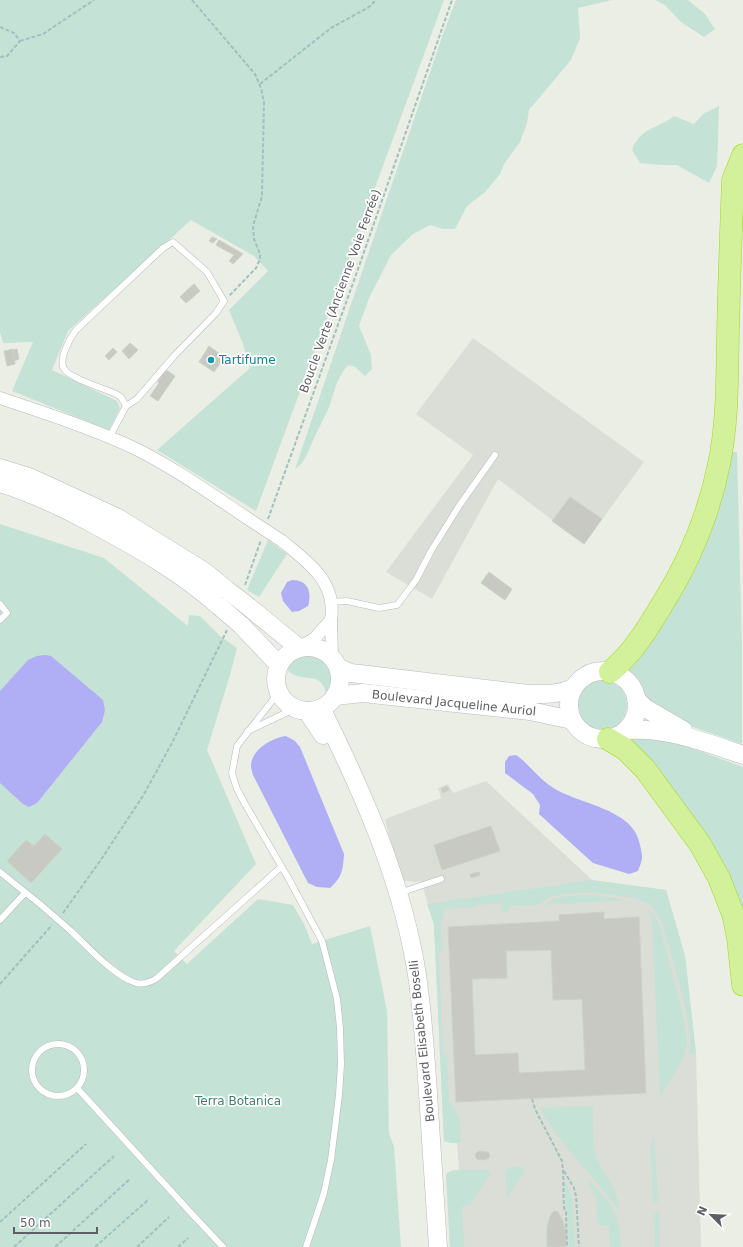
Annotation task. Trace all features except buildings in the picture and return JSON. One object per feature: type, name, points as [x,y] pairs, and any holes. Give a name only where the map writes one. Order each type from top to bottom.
[{"type":"highway","points":[[610,672],[633,650],[668,596],[690,554],[702,525],[714,489],[720,462],[726,409],[733,180],[743,155]]},
{"type":"highway","points":[[743,173],[743,252]]},
{"type":"highway","points":[[617,734],[625,748],[645,770],[700,844],[715,871],[733,914],[738,938],[743,985]]},
{"type":"main road","points":[[0,468],[29,477],[118,518],[205,572],[236,588],[249,607],[299,648]]},
{"type":"main road","points":[[0,483],[61,507],[128,543],[200,590],[219,606],[234,627],[279,665]]},
{"type":"main road","points":[[308,646],[325,651],[335,663],[340,686],[335,696],[329,703],[308,709],[286,702],[279,692],[276,676],[279,665],[287,654],[299,648],[308,646]]},
{"type":"main road","name":"Boulevard Jacqueline Auriol","points":[[335,663],[351,674],[528,694],[548,694],[562,692],[573,688]]},
{"type":"main road","points":[[617,734],[632,722],[634,717],[636,710],[636,699],[633,689],[627,681],[619,675],[610,672],[600,671],[582,677],[573,688],[569,702],[569,711],[572,720],[581,732],[589,736],[599,739],[643,729],[662,731],[697,739],[743,755]]},
{"type":"main road","name":"Boulevard Jacqueline Auriol","points":[[335,696],[363,693],[530,711],[572,720]]},
{"type":"main road","points":[[636,699],[645,708],[697,739]]},
{"type":"main road","points":[[308,709],[324,736],[353,799],[381,871],[400,937],[410,991],[428,1247]]},
{"type":"main road","name":"Boulevard Elisabeth Boselli","points":[[308,709],[337,741],[376,829],[407,926],[415,964],[423,1031],[438,1247]]},
{"type":"street","points":[[0,398],[63,418],[133,448],[180,473],[282,541],[311,564],[326,584],[331,602],[335,663]]},
{"type":"street","points":[[299,648],[315,638],[331,620]]},
{"type":"lane","points":[[110,438],[126,406],[137,399],[174,356],[216,313],[224,301],[207,272],[173,242],[163,248],[76,330],[70,338],[62,362],[65,371],[69,374],[116,394],[121,398],[126,406]]},
{"type":"lane","points":[[331,602],[347,601],[379,608],[397,605],[416,580],[431,551],[455,513],[495,455]]},
{"type":"lane","points":[[0,604],[7,613],[0,620]]},
{"type":"lane","points":[[279,692],[236,746],[232,773],[237,789],[245,804],[290,881],[322,941],[337,999],[340,1028],[341,1064],[339,1095],[331,1160],[324,1193],[306,1247]]},
{"type":"lane","points":[[247,731],[308,709]]},
{"type":"lane","points":[[0,872],[71,931],[108,966],[137,983],[144,983],[157,978],[281,867]]},
{"type":"lane","points":[[397,894],[441,879]]},
{"type":"lane","points":[[0,920],[25,893]]},
{"type":"lane","points":[[57,1044],[68,1046],[77,1053],[83,1063],[84,1070],[81,1082],[77,1088],[68,1094],[61,1096],[53,1095],[42,1090],[35,1081],[33,1070],[34,1063],[40,1053],[49,1046],[57,1044]]},
{"type":"lane","points":[[77,1088],[223,1247]]},
{"type":"path","points":[[0,57],[7,56],[20,41],[42,34],[94,0]]},
{"type":"path","points":[[192,0],[250,68],[260,84],[264,103],[263,187],[260,204],[253,226],[253,233],[260,254],[260,259],[256,268],[224,301]]},
{"type":"path","points":[[260,84],[331,28],[369,7],[376,0]]},
{"type":"path","name":"Boucle Verte (Ancienne Voie Ferrée)","points":[[268,519],[357,272],[452,0]]},
{"type":"path","points":[[0,27],[14,33],[20,41]]},
{"type":"path","points":[[236,588],[263,534]]},
{"type":"path","points":[[61,915],[100,861],[143,796],[234,627]]},
{"type":"path","points":[[0,984],[56,921]]},
{"type":"path","points":[[532,1098],[535,1109],[562,1161],[563,1201],[566,1212],[567,1247]]},
{"type":"path","points":[[0,1222],[86,1144]]},
{"type":"path","points":[[14,1247],[114,1156]]},
{"type":"path","points":[[563,1170],[574,1188],[576,1196],[579,1247]]},
{"type":"path","points":[[55,1247],[130,1179]]},
{"type":"path","points":[[95,1247],[149,1199]]},
{"type":"path","points":[[137,1247],[169,1217]]},
{"type":"path","points":[[178,1247],[188,1238]]},
{"type":"shaded area","points":[[473,338],[644,462],[584,544],[498,479],[432,599],[386,572],[473,455],[416,414]]},
{"type":"shaded area","points":[[486,781],[592,880],[666,890],[685,956],[696,1054],[701,1247],[450,1247],[446,1174],[451,1171],[459,1170],[457,1143],[444,1141],[434,924],[421,881],[416,882],[400,880],[385,819],[441,798],[438,788],[448,784],[453,793]]},
{"type":"green space","points":[[0,0],[444,0],[256,511],[157,450],[250,368],[243,344],[229,310],[268,271],[254,256],[191,220],[68,331],[52,370],[117,401],[120,408],[109,430],[12,391],[33,342],[3,343],[0,332]]},
{"type":"green space","points":[[456,0],[612,0],[578,8],[580,38],[571,60],[529,110],[527,123],[520,142],[504,164],[500,174],[485,192],[467,206],[455,229],[443,229],[430,225],[413,234],[391,255],[369,298],[359,326],[371,355],[372,369],[365,376],[355,367],[348,365],[344,370],[338,380],[329,407],[307,454],[301,464],[295,469],[442,37]]},
{"type":"green space","points":[[655,0],[688,0],[705,14],[715,29],[704,37],[681,22],[665,5]]},
{"type":"green space","points":[[719,106],[717,166],[709,183],[677,165],[640,163],[632,150],[635,142],[640,137],[650,129],[674,116],[694,124],[703,114]]},
{"type":"green space","points":[[726,452],[737,452],[742,649],[742,744],[690,726],[648,704],[636,677],[623,668]]},
{"type":"green space","name":"Terra Botanica","points":[[0,524],[104,558],[188,626],[189,615],[200,616],[220,636],[237,648],[207,750],[256,864],[174,951],[187,964],[258,899],[293,905],[304,924],[312,944],[370,926],[387,1011],[389,1133],[394,1147],[401,1247],[0,1247]]},
{"type":"green space","points":[[268,540],[287,554],[259,597],[247,590]]},
{"type":"green space","points":[[308,654],[316,655],[322,658],[329,668],[330,680],[326,693],[323,685],[319,681],[297,676],[286,668],[295,658]]},
{"type":"green space","points":[[602,680],[612,682],[620,687],[625,695],[627,705],[625,715],[620,723],[612,728],[602,730],[592,728],[584,723],[579,715],[577,705],[579,695],[584,687],[592,682]]},
{"type":"green space","points":[[636,737],[663,740],[704,752],[743,767],[743,947],[740,924],[631,740]]},
{"type":"green space","points":[[592,880],[666,890],[685,956],[696,1054],[689,1054],[690,1035],[683,997],[662,922],[651,905],[635,898],[591,892],[563,894],[550,897],[538,905],[510,906],[508,911],[502,914],[501,903],[477,905],[476,907],[443,909],[443,918],[441,920],[442,953],[439,953],[443,1055],[447,1055],[449,1102],[459,1116],[461,1140],[457,1143],[444,1141],[434,924],[427,904]]},
{"type":"green space","points":[[586,895],[625,900],[545,905],[554,899]]},
{"type":"green space","points":[[648,909],[655,916],[660,927],[679,999],[687,1042],[684,1057],[660,1097],[652,917]]},
{"type":"green space","points":[[593,1106],[593,1138],[596,1156],[616,1194],[619,1210],[559,1138],[540,1108]]},
{"type":"green space","points":[[654,1133],[658,1201],[653,1206],[651,1154],[649,1153]]},
{"type":"green space","points":[[509,1167],[523,1167],[525,1171],[507,1199],[505,1172]]},
{"type":"green space","points":[[484,1169],[491,1173],[470,1205],[462,1206],[464,1247],[450,1247],[446,1174],[454,1170]]},
{"type":"green space","points":[[587,1178],[613,1208],[618,1224],[621,1247],[610,1247],[609,1226],[598,1225],[596,1195],[594,1195]]},
{"type":"green space","points":[[564,1179],[572,1194],[575,1247],[569,1247]]},
{"type":"green space","points":[[659,1210],[660,1247],[655,1247],[654,1215]]},
{"type":"water","points":[[292,580],[302,582],[308,588],[309,601],[308,606],[299,611],[292,612],[283,601],[281,593],[287,582]]},
{"type":"water","points":[[37,656],[51,656],[103,700],[105,710],[102,722],[37,803],[29,807],[23,804],[0,783],[0,691],[28,660]]},
{"type":"water","points":[[286,736],[295,741],[300,747],[344,854],[341,873],[330,888],[317,887],[308,883],[252,773],[252,759],[259,749],[275,739]]},
{"type":"water","points":[[516,755],[552,787],[617,815],[628,823],[636,833],[641,849],[642,858],[638,871],[629,874],[593,863],[539,814],[540,805],[533,794],[505,773],[505,762],[509,756]]},
{"type":"place","name":"Tartifume","points":[[211,360]]}]
